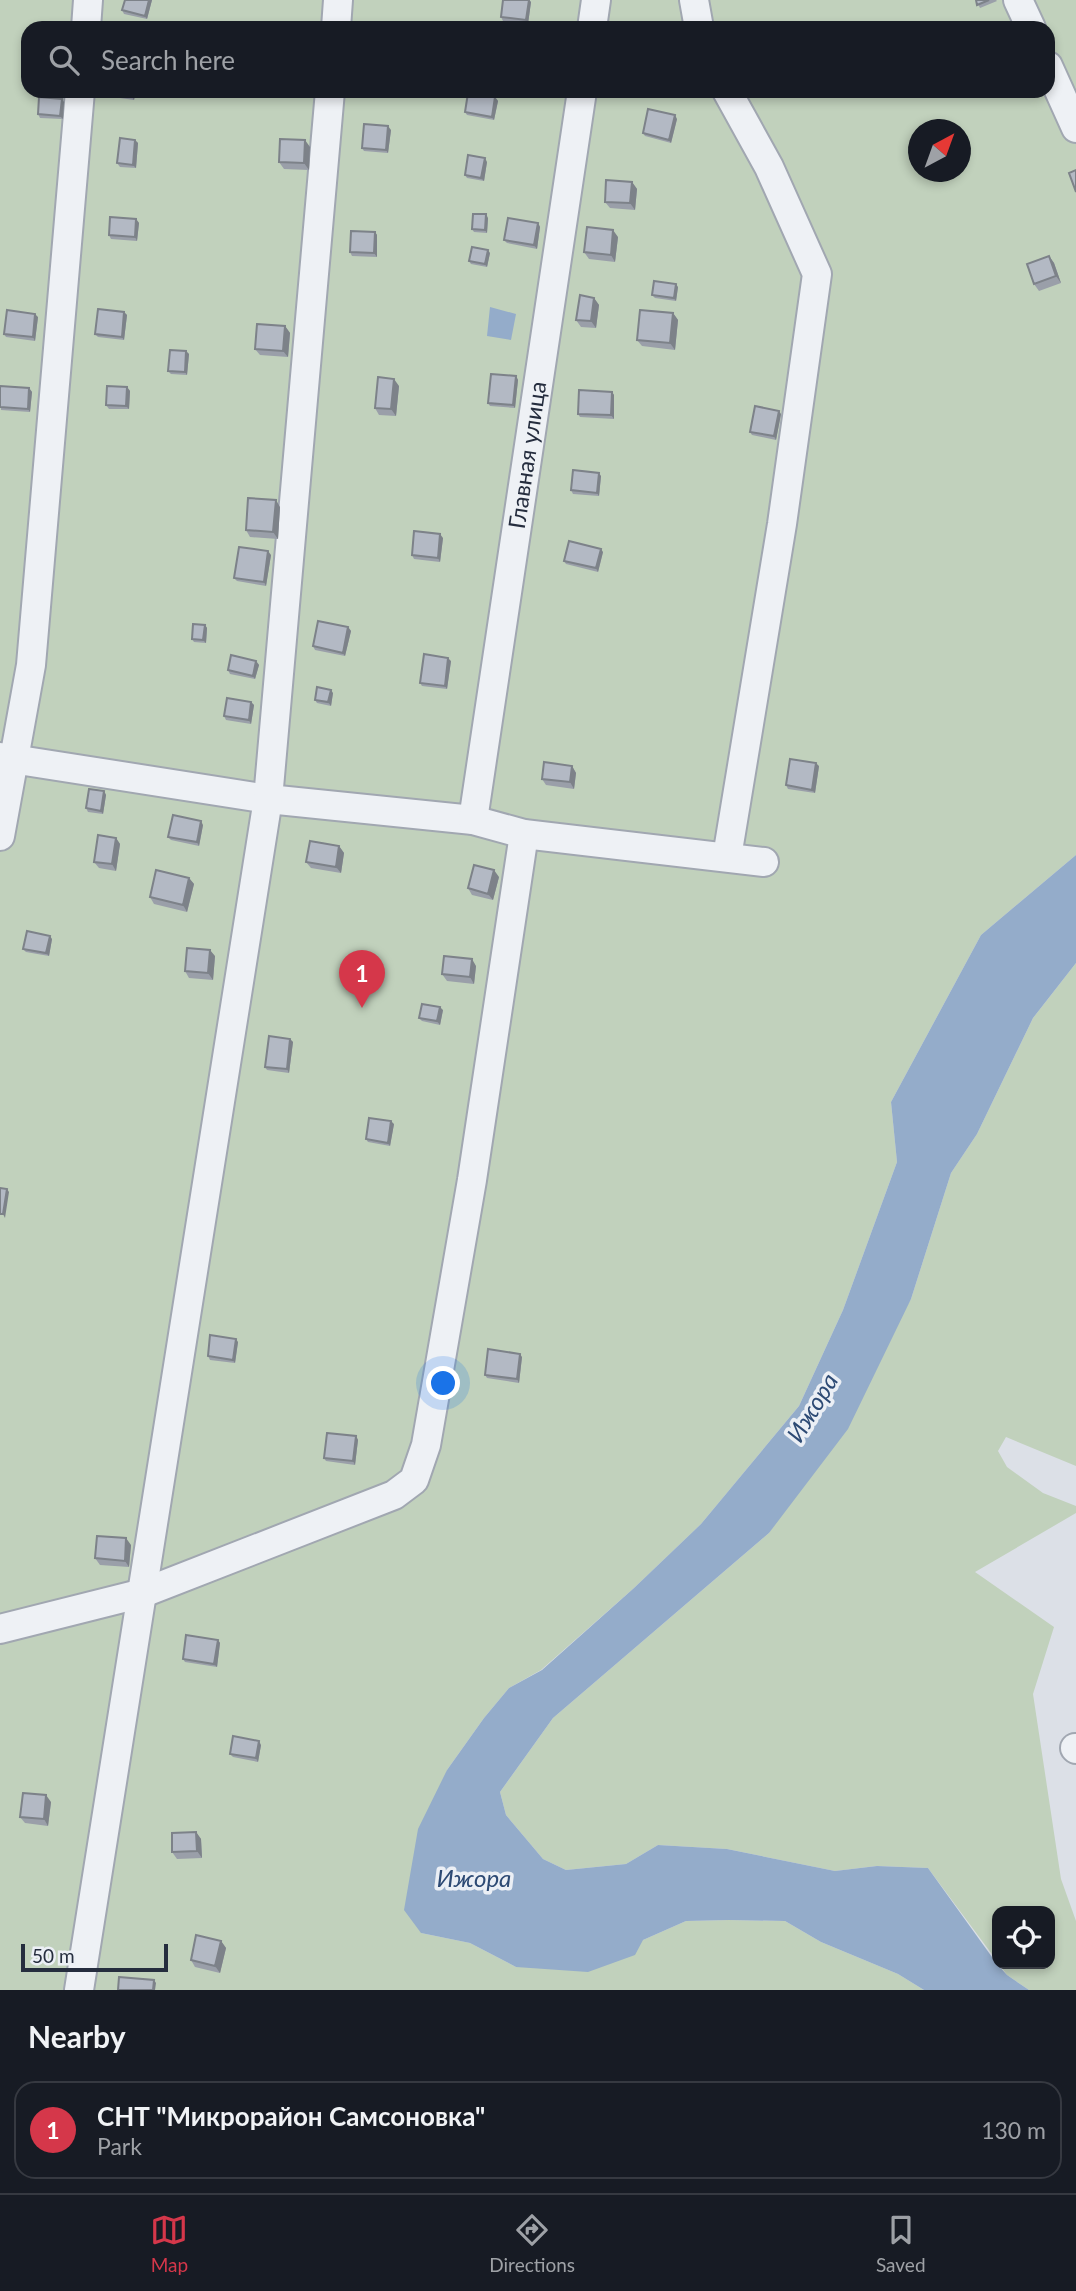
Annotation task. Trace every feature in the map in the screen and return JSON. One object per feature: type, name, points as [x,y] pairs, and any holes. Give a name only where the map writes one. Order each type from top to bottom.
[{"type":"lane","points":[[86,21],[88,0]]},
{"type":"lane","points":[[336,21],[338,0]]},
{"type":"lane","points":[[593,21],[596,0]]},
{"type":"lane","points":[[694,0],[698,21]]},
{"type":"lane","points":[[1018,0],[1028,21]]},
{"type":"lane","points":[[1055,82],[1076,128]]},
{"type":"lane","points":[[0,836],[6,758],[31,665],[79,98]]},
{"type":"lane","points":[[79,1990],[268,799],[329,98]]},
{"type":"lane","name":"Главная улица","points":[[473,820],[581,98]]},
{"type":"lane","points":[[727,857],[782,524],[817,274],[769,167],[731,98]]},
{"type":"lane","points":[[6,758],[268,799],[473,820],[524,834],[764,862]]},
{"type":"lane","points":[[0,1629],[143,1592],[394,1495],[414,1480],[426,1445],[472,1180],[524,834]]},
{"type":"green space","points":[[0,0],[1076,0],[1076,855],[981,935],[891,1102],[897,1162],[843,1310],[799,1406],[701,1524],[634,1588],[541,1670],[509,1688],[447,1770],[421,1933],[470,1943],[516,1967],[643,1940],[686,1921],[785,1921],[821,1942],[898,1974],[924,1990],[0,1990]]},
{"type":"green space","points":[[1076,963],[1076,1466],[1006,1437],[998,1451],[1007,1467],[1043,1493],[1076,1506],[1076,1513],[975,1572],[1054,1627],[1033,1694],[1061,1879],[1076,1921],[1076,1990],[1029,1990],[1003,1969],[1055,1969],[1055,1906],[992,1906],[992,1954],[928,1868],[877,1866],[835,1871],[727,1849],[658,1845],[626,1864],[566,1870],[543,1859],[506,1815],[500,1792],[553,1718],[769,1533],[911,1299],[951,1173],[977,1134],[1033,1018]]},
{"type":"water","points":[[490,307],[516,314],[511,340],[487,336]]},
{"type":"water","name":"Ижора","points":[[1076,855],[1076,963],[1033,1018],[977,1134],[951,1173],[911,1299],[848,1429],[769,1533],[553,1718],[500,1792],[506,1815],[543,1859],[566,1870],[626,1864],[658,1845],[727,1849],[835,1871],[877,1866],[928,1868],[992,1957],[992,1969],[1002,1969],[1029,1990],[924,1990],[898,1974],[821,1942],[785,1921],[686,1921],[643,1940],[635,1955],[588,1972],[516,1967],[470,1943],[421,1933],[404,1910],[418,1829],[447,1770],[484,1718],[509,1688],[542,1670],[701,1524],[799,1406],[843,1310],[897,1162],[891,1102],[981,935]]},
{"type":"building","points":[[125,0],[149,0],[145,16],[122,10]]},
{"type":"building","points":[[503,0],[529,0],[526,20],[501,17]]},
{"type":"building","points":[[976,0],[989,0],[977,5]]},
{"type":"building","points":[[39,98],[62,99],[60,116],[38,114]]},
{"type":"building","points":[[467,98],[495,98],[492,117],[465,112]]},
{"type":"building","points":[[648,109],[675,115],[669,140],[643,133]]},
{"type":"building","points":[[364,124],[388,126],[386,150],[362,148]]},
{"type":"building","points":[[120,138],[135,140],[133,165],[117,163]]},
{"type":"building","points":[[280,139],[305,140],[304,163],[279,162]]},
{"type":"building","points":[[468,155],[485,158],[481,178],[465,175]]},
{"type":"building","points":[[1076,170],[1076,192],[1069,173]]},
{"type":"building","points":[[606,180],[632,182],[630,203],[605,202]]},
{"type":"building","points":[[473,214],[486,214],[485,230],[472,229]]},
{"type":"building","points":[[110,217],[136,219],[135,237],[109,235]]},
{"type":"building","points":[[508,218],[538,223],[534,245],[504,240]]},
{"type":"building","points":[[587,227],[613,230],[611,255],[584,252]]},
{"type":"building","points":[[351,231],[375,232],[374,253],[350,252]]},
{"type":"building","points":[[472,247],[488,250],[485,264],[469,261]]},
{"type":"building","points":[[1049,256],[1056,276],[1034,284],[1027,264]]},
{"type":"building","points":[[654,281],[676,284],[674,298],[652,295]]},
{"type":"building","points":[[580,295],[594,298],[591,321],[576,320]]},
{"type":"building","points":[[98,309],[124,312],[122,337],[95,334]]},
{"type":"building","points":[[7,310],[35,314],[33,337],[4,334]]},
{"type":"building","points":[[640,310],[673,313],[670,343],[637,340]]},
{"type":"building","points":[[257,324],[285,326],[283,351],[255,349]]},
{"type":"building","points":[[170,350],[186,351],[185,372],[168,371]]},
{"type":"building","points":[[491,374],[516,376],[513,405],[488,403]]},
{"type":"building","points":[[378,377],[394,379],[391,409],[375,408]]},
{"type":"building","points":[[0,386],[29,388],[28,409],[0,407]]},
{"type":"building","points":[[107,386],[127,387],[126,406],[106,405]]},
{"type":"building","points":[[579,390],[612,392],[611,415],[578,414]]},
{"type":"building","points":[[755,406],[779,411],[774,436],[750,432]]},
{"type":"building","points":[[573,470],[599,473],[597,493],[571,490]]},
{"type":"building","points":[[248,498],[276,500],[273,532],[246,530]]},
{"type":"building","points":[[414,531],[440,534],[438,558],[412,555]]},
{"type":"building","points":[[569,541],[601,549],[596,568],[564,561]]},
{"type":"building","points":[[239,547],[268,551],[264,582],[234,578]]},
{"type":"building","points":[[318,621],[348,627],[343,653],[313,646]]},
{"type":"building","points":[[193,624],[205,625],[203,640],[192,639]]},
{"type":"building","points":[[424,654],[448,658],[445,686],[420,683]]},
{"type":"building","points":[[231,655],[256,661],[253,676],[228,670]]},
{"type":"building","points":[[317,687],[331,690],[328,702],[315,700]]},
{"type":"building","points":[[227,698],[251,702],[249,720],[224,716]]},
{"type":"building","points":[[790,759],[816,763],[812,790],[786,785]]},
{"type":"building","points":[[544,762],[572,766],[570,782],[542,779]]},
{"type":"building","points":[[89,789],[104,791],[101,811],[86,808]]},
{"type":"building","points":[[173,815],[201,821],[197,842],[168,837]]},
{"type":"building","points":[[98,835],[116,838],[112,864],[94,862]]},
{"type":"building","points":[[310,841],[339,846],[336,867],[306,862]]},
{"type":"building","points":[[474,865],[494,870],[488,894],[468,888]]},
{"type":"building","points":[[156,870],[189,878],[183,905],[150,897]]},
{"type":"building","points":[[27,931],[50,936],[46,953],[23,949]]},
{"type":"building","points":[[187,948],[210,950],[208,973],[185,971]]},
{"type":"building","points":[[444,956],[472,959],[470,977],[442,974]]},
{"type":"building","points":[[422,1004],[440,1007],[437,1021],[419,1018]]},
{"type":"building","points":[[269,1036],[290,1039],[287,1069],[265,1067]]},
{"type":"building","points":[[369,1118],[391,1121],[388,1143],[366,1139]]},
{"type":"building","points":[[0,1188],[7,1189],[3,1214],[0,1214]]},
{"type":"building","points":[[210,1335],[236,1339],[233,1360],[208,1356]]},
{"type":"building","points":[[488,1349],[520,1354],[517,1379],[485,1375]]},
{"type":"building","points":[[327,1433],[356,1436],[353,1461],[324,1458]]},
{"type":"building","points":[[97,1536],[126,1538],[125,1561],[95,1558]]},
{"type":"building","points":[[186,1635],[218,1640],[214,1664],[183,1659]]},
{"type":"building","points":[[233,1736],[259,1741],[256,1758],[230,1754]]},
{"type":"building","points":[[23,1793],[46,1795],[44,1819],[20,1817]]},
{"type":"building","points":[[196,1832],[197,1851],[172,1852],[172,1833]]},
{"type":"building","points":[[196,1935],[221,1941],[215,1966],[191,1960]]},
{"type":"building","points":[[119,1977],[154,1980],[153,1990],[118,1990]]},
{"type":"place","name":"СНТ \"Микрорайон Самсоновка\"","points":[[362,1008]]}]
